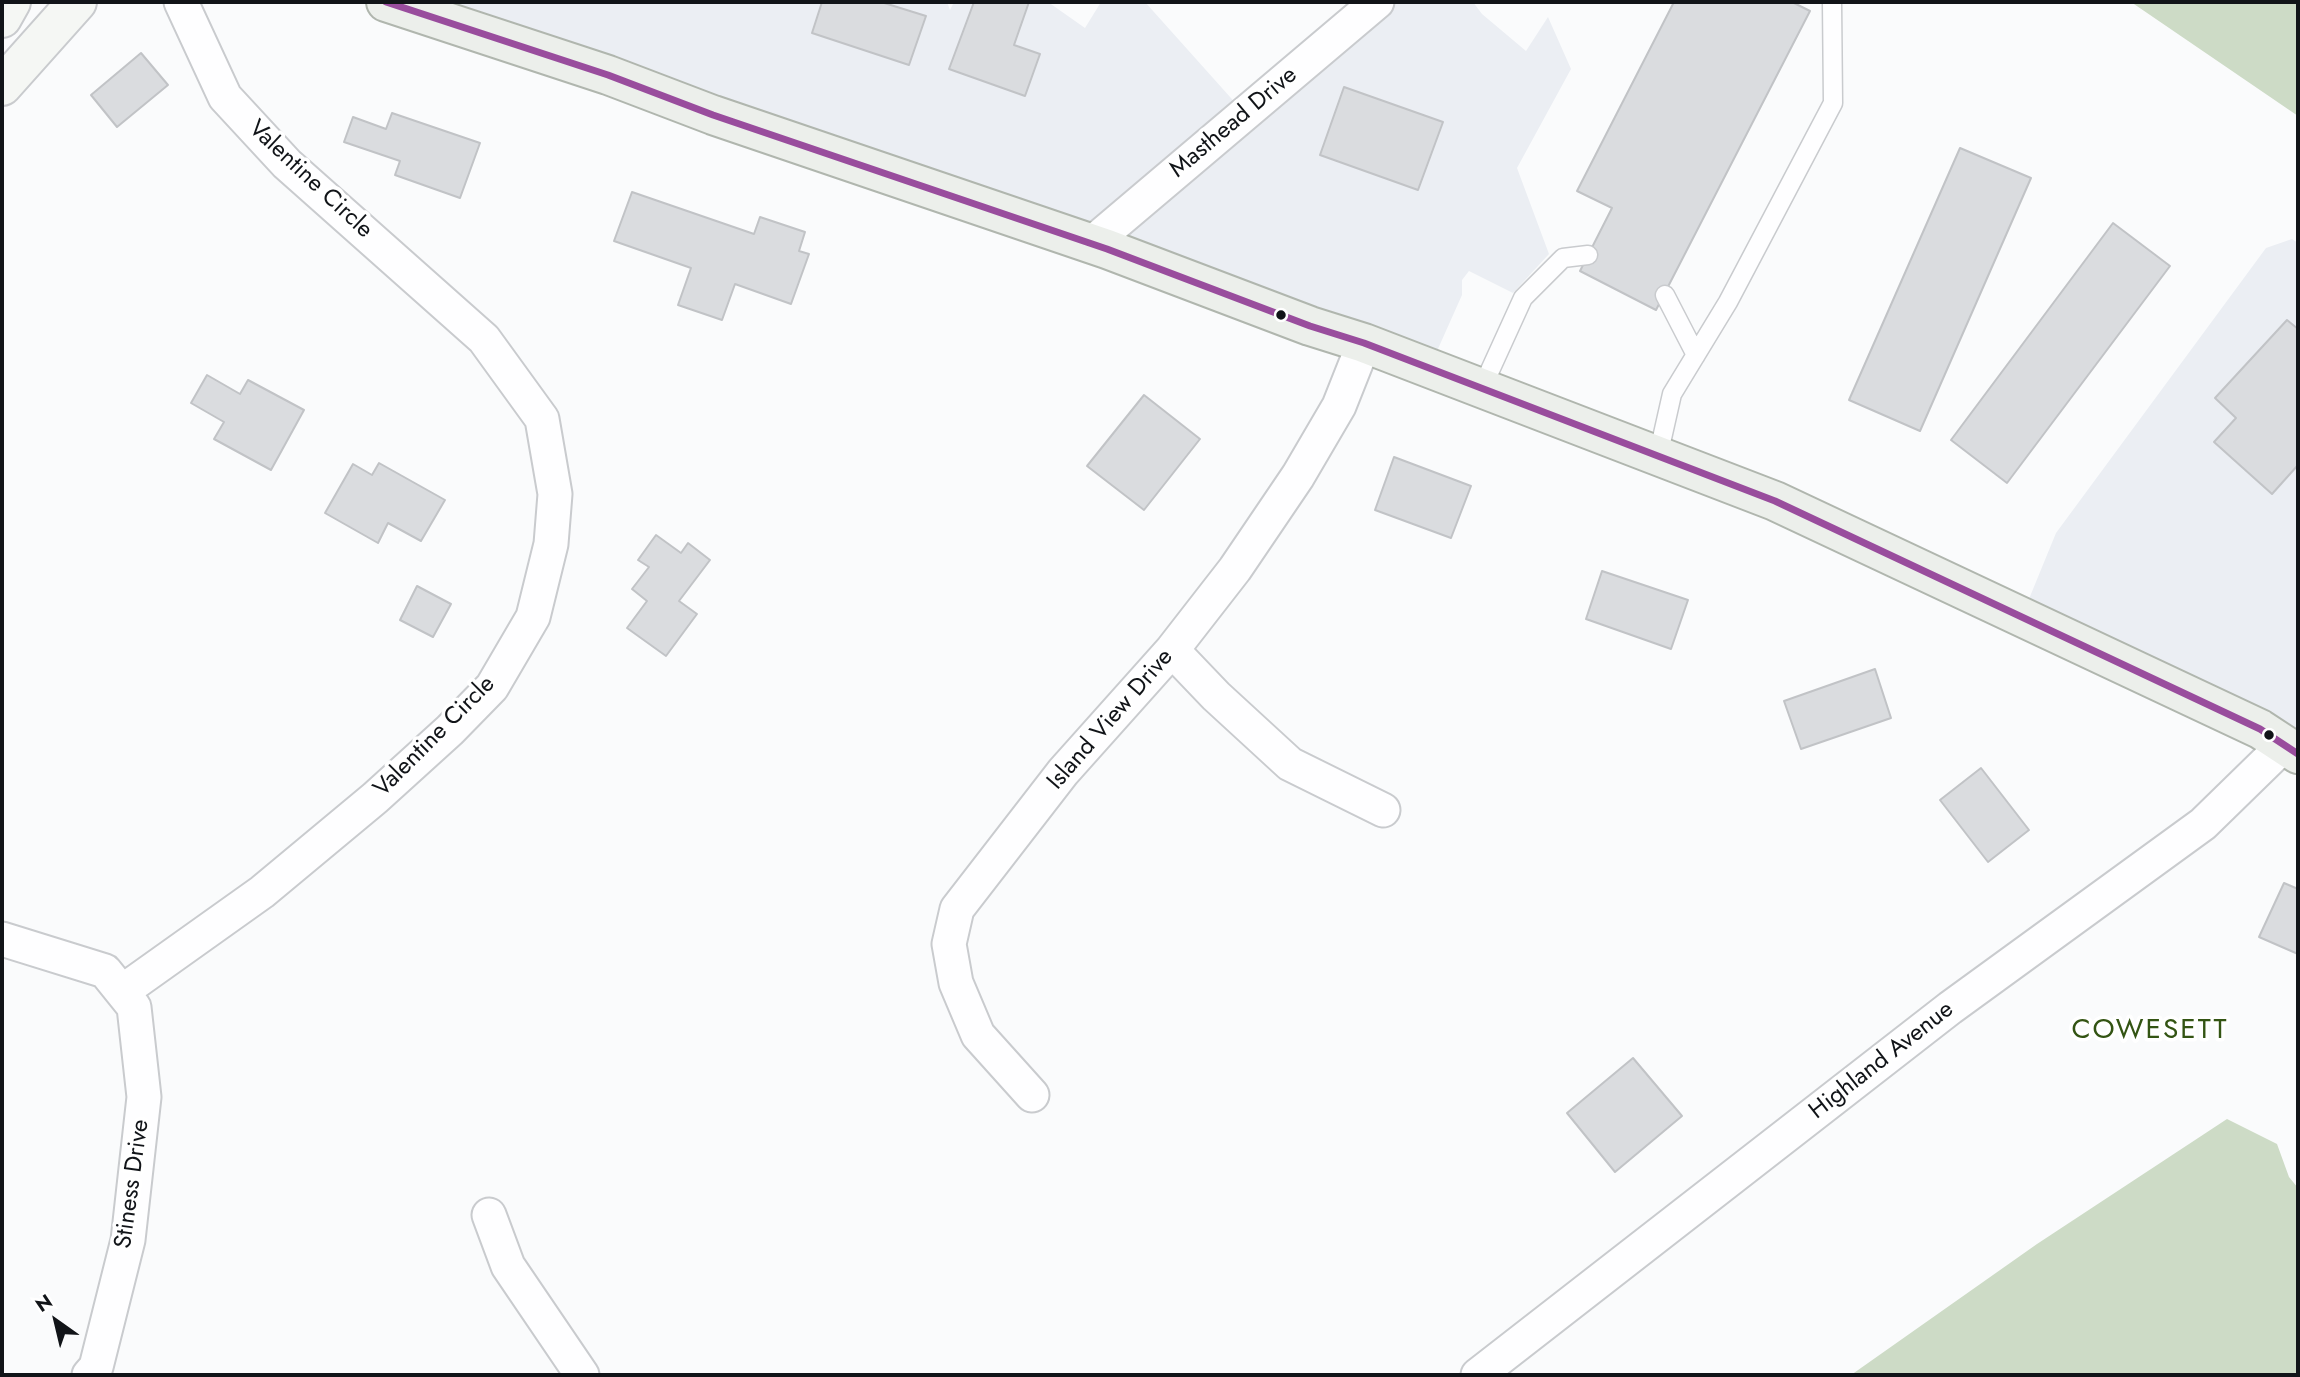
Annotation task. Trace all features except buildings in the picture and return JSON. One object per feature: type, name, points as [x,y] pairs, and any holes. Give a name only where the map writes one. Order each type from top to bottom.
[{"type":"main road","points":[[2,18],[10,2]]},
{"type":"main road","points":[[2,86],[77,2]]},
{"type":"main road","points":[[386,2],[608,75],[713,115],[1091,244],[1310,326],[1364,343],[1775,501],[2260,729],[2291,749]]},
{"type":"street","name":"Valentine Circle","points":[[123,991],[262,892],[375,798],[450,730],[492,687],[533,617],[551,544],[555,494],[542,419],[484,339],[287,164],[225,97],[181,2]]},
{"type":"street","name":"Masthead Drive","points":[[1091,244],[1377,2]]},
{"type":"street","name":"Island View Drive","points":[[1032,1096],[978,1035],[956,983],[949,944],[957,909],[1063,772],[1172,650],[1234,569],[1298,476],[1339,406],[1364,343]]},
{"type":"street","points":[[1172,650],[1216,696],[1290,764],[1383,810]]},
{"type":"street","name":"Highland Avenue","points":[[1478,1375],[1950,1008],[2203,824],[2291,749]]},
{"type":"street","points":[[2,939],[105,971],[123,991]]},
{"type":"street","name":"Stiness Drive","points":[[89,1375],[96,1367],[128,1240],[144,1097],[134,1007],[123,991]]},
{"type":"street","points":[[489,1214],[508,1266],[582,1375]]},
{"type":"lane","points":[[1658,456],[1672,394],[1728,302],[1832,103],[1832,2]]},
{"type":"lane","points":[[1482,388],[1523,298],[1563,258],[1588,256]]},
{"type":"lane","points":[[1665,295],[1696,355]]},
{"type":"shaded area","points":[[390,2],[947,2],[950,10],[954,2],[1048,2],[1085,28],[1101,2],[1145,2],[1239,107],[1372,2],[1473,2],[1482,14],[1526,51],[1548,17],[1571,69],[1517,168],[1549,254],[1513,293],[1469,271],[1462,280],[1462,295],[1433,360]]},
{"type":"shaded area","points":[[2292,239],[2298,243],[2298,754],[2022,616],[2056,533],[2266,248]]},
{"type":"green space","points":[[2131,2],[2298,2],[2298,116]]},
{"type":"green space","points":[[2227,1119],[2277,1144],[2289,1177],[2298,1188],[2298,1375],[1851,1375],[2037,1244]]},
{"type":"transit line","points":[[386,2],[608,75],[713,115],[1107,249],[1310,326],[1364,343],[1775,501],[2260,729],[2298,754]]},
{"type":"district","name":"COWESETT","points":[[2150,1031]]}]
